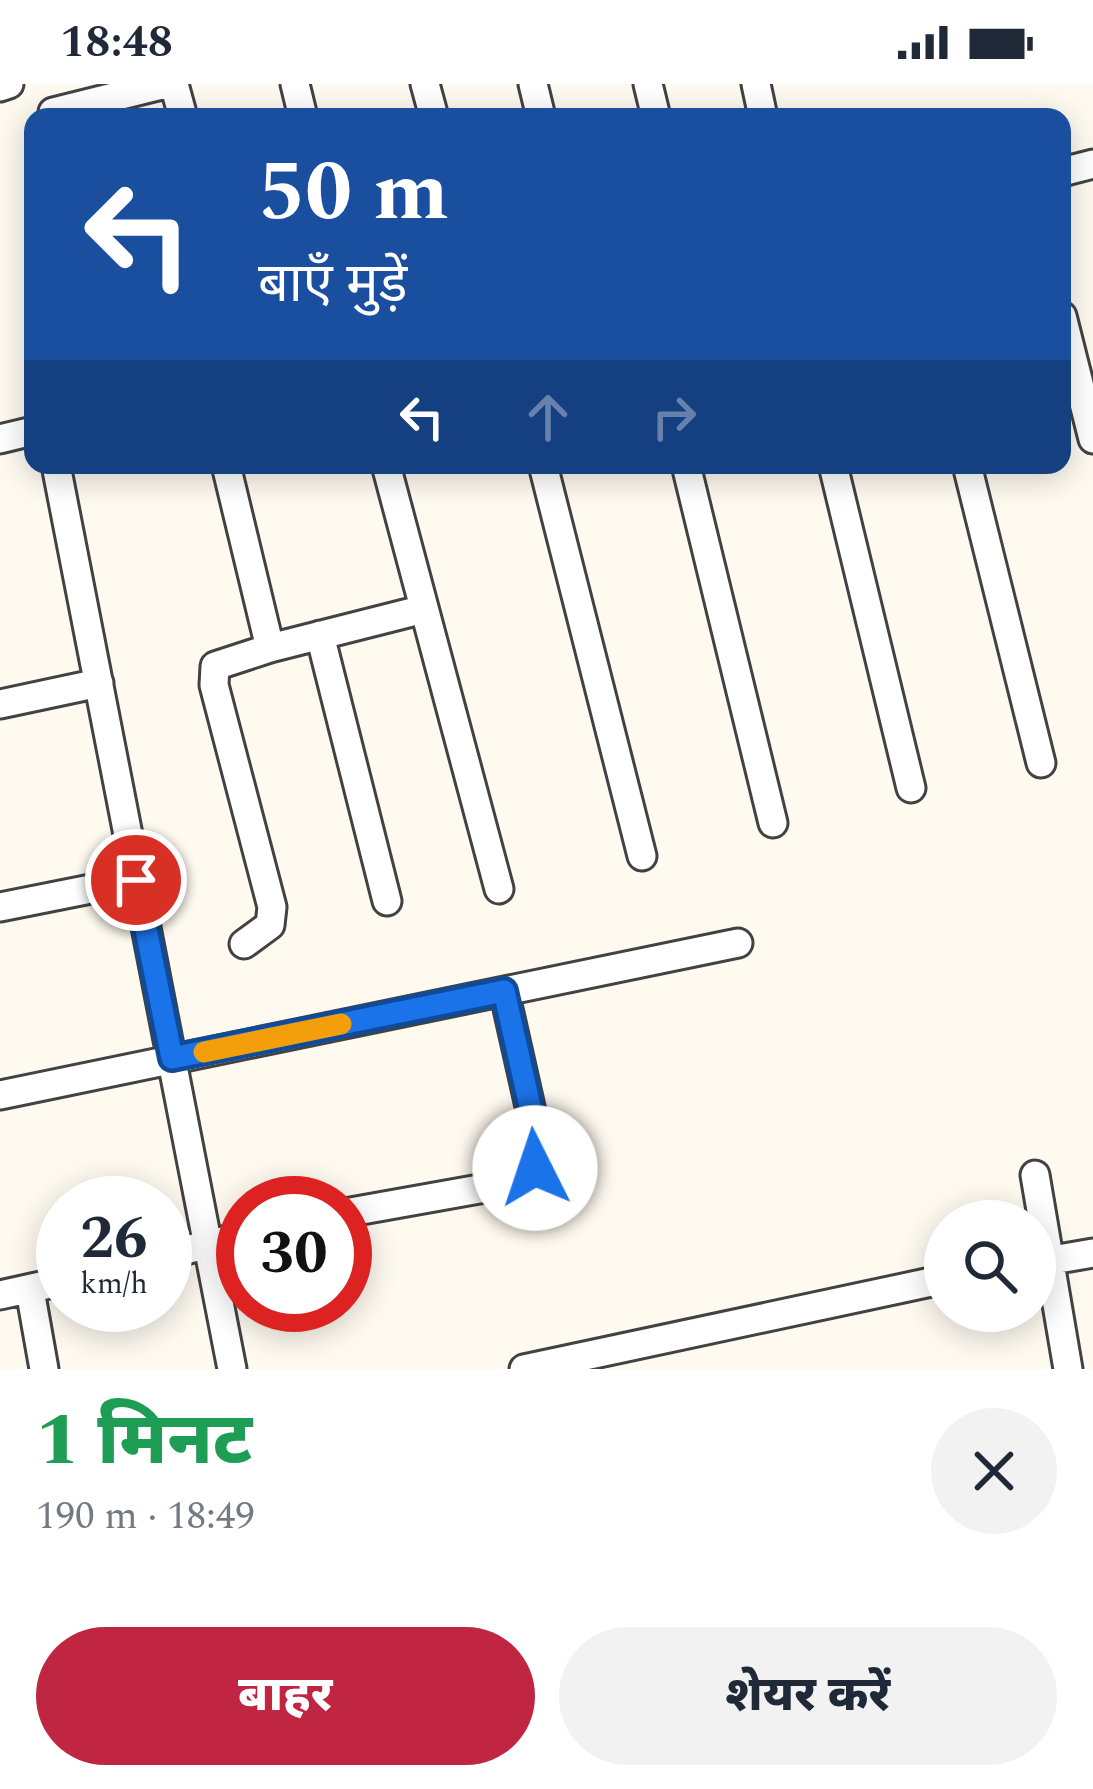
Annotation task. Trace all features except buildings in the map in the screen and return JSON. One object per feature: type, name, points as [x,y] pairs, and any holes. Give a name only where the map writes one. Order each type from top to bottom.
[{"type":"street","points":[[0,87],[9,84]]},
{"type":"street","points":[[80,108],[170,84]]},
{"type":"street","points":[[1071,352],[1093,439]]},
{"type":"street","points":[[58,474],[232,1369]]},
{"type":"street","points":[[228,474],[270,647]]},
{"type":"street","points":[[388,474],[499,889]]},
{"type":"street","points":[[545,474],[643,856]]},
{"type":"street","points":[[688,474],[772,823]]},
{"type":"street","points":[[835,474],[911,788]]},
{"type":"street","points":[[969,474],[1040,763]]},
{"type":"street","points":[[244,944],[270,925],[272,907],[212,674],[224,661],[424,609]]},
{"type":"street","points":[[320,635],[387,901]]},
{"type":"street","points":[[0,704],[99,683]]},
{"type":"street","points":[[0,907],[136,880]]},
{"type":"street","points":[[0,1095],[739,943]]},
{"type":"street","points":[[372,1209],[518,1182],[535,1168],[540,1151],[504,991]]},
{"type":"street","points":[[1035,1175],[1037,1200]]},
{"type":"street","points":[[192,1248],[216,1242]]},
{"type":"street","points":[[1056,1259],[1093,1253]]},
{"type":"street","points":[[524,1369],[924,1283]]},
{"type":"street","points":[[0,1295],[36,1287]]},
{"type":"street","points":[[29,1289],[44,1369]]},
{"type":"street","points":[[1056,1317],[1068,1369]]},
{"type":"slow traffic","points":[[204,1052],[341,1024]]},
{"type":"route","points":[[136,880],[172,1058],[504,991],[540,1151],[535,1168]]}]
